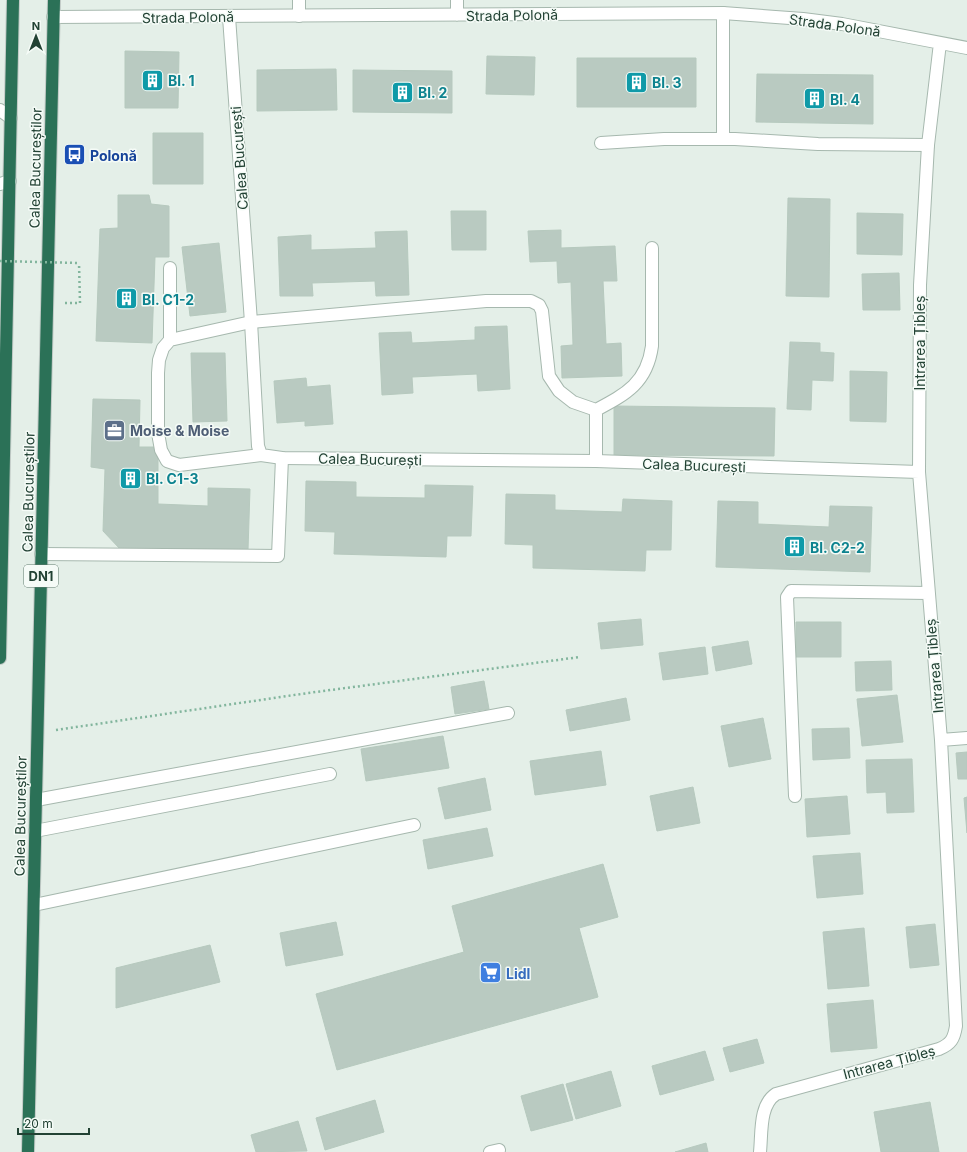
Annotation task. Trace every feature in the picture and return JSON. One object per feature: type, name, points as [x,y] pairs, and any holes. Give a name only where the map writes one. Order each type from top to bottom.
[{"type":"highway","name":"Calea Bucureștilor","points":[[0,658],[5,183],[11,118],[13,0]]},
{"type":"highway","name":"Calea Bucureștilor","points":[[28,1152],[54,0]]},
{"type":"street","points":[[299,0],[299,16]]},
{"type":"street","points":[[457,15],[458,0]]},
{"type":"street","points":[[723,13],[723,139]]},
{"type":"street","name":"Strada Polonă","points":[[53,18],[723,13],[803,19],[880,31],[967,48]]},
{"type":"street","name":"Calea București","points":[[229,17],[251,322],[258,446],[261,455],[282,458],[596,461],[919,472]]},
{"type":"street","name":"Intrarea Țibleș","points":[[760,1152],[764,1111],[769,1098],[776,1094],[939,1049],[949,1045],[954,1038],[956,1026],[941,740],[919,472],[920,285],[928,145],[940,43]]},
{"type":"street","points":[[0,110],[11,118]]},
{"type":"street","points":[[601,143],[664,139],[723,139],[818,144],[928,145]]},
{"type":"street","points":[[261,455],[179,465],[167,461],[160,450],[158,433],[158,372],[159,360],[163,348],[170,340],[251,322],[486,302],[531,301],[539,305],[542,311],[549,376],[559,391],[573,402],[596,410],[623,395],[642,377],[650,361],[652,346],[652,248]]},
{"type":"street","points":[[170,268],[170,340]]},
{"type":"street","points":[[596,410],[596,461]]},
{"type":"street","points":[[41,554],[278,556],[282,458]]},
{"type":"street","points":[[795,796],[787,597],[791,591],[928,593]]},
{"type":"street","points":[[36,800],[508,713]]},
{"type":"street","points":[[941,740],[967,738]]},
{"type":"street","points":[[35,831],[330,774]]},
{"type":"street","points":[[34,905],[414,825]]},
{"type":"path","points":[[0,262],[79,263],[80,303]]},
{"type":"path","points":[[37,733],[316,692],[580,656]]},
{"type":"building","name":"Bl. 1","points":[[125,51],[179,52],[178,108],[125,108]]},
{"type":"building","points":[[487,56],[535,57],[534,95],[486,94]]},
{"type":"building","name":"Bl. 3","points":[[577,58],[696,58],[696,107],[577,107]]},
{"type":"building","points":[[336,69],[337,110],[257,111],[257,70]]},
{"type":"building","name":"Bl. 2","points":[[353,70],[452,71],[452,113],[353,112]]},
{"type":"building","name":"Bl. 4","points":[[757,74],[873,75],[873,124],[756,122]]},
{"type":"building","points":[[153,133],[203,133],[203,184],[153,184]]},
{"type":"building","name":"Bl. C1-2","points":[[118,195],[149,195],[151,204],[169,206],[169,257],[155,257],[152,343],[96,341],[100,229],[118,228]]},
{"type":"building","points":[[788,198],[830,199],[829,297],[786,296]]},
{"type":"building","points":[[451,211],[486,211],[486,250],[452,250]]},
{"type":"building","points":[[857,213],[903,214],[902,255],[857,254]]},
{"type":"building","points":[[561,230],[561,248],[615,246],[617,281],[603,281],[606,344],[621,343],[622,376],[562,378],[561,346],[573,345],[571,282],[558,283],[557,261],[530,262],[528,231]]},
{"type":"building","points":[[407,231],[409,295],[376,296],[375,281],[312,283],[313,296],[280,296],[278,237],[311,235],[311,250],[376,248],[375,232]]},
{"type":"building","points":[[219,243],[226,312],[190,316],[182,247]]},
{"type":"building","points":[[899,273],[900,310],[863,310],[862,274]]},
{"type":"building","points":[[507,326],[510,389],[478,391],[477,374],[412,377],[413,393],[382,395],[379,333],[411,332],[412,343],[475,340],[475,327]]},
{"type":"building","points":[[790,342],[820,343],[820,352],[834,353],[833,381],[812,380],[811,410],[787,409]]},
{"type":"building","points":[[191,353],[225,353],[227,421],[193,422]]},
{"type":"building","points":[[850,371],[887,372],[886,422],[850,421]]},
{"type":"building","points":[[306,378],[307,387],[330,385],[333,424],[305,426],[305,421],[277,423],[274,381]]},
{"type":"building","name":"Bl. C1-3","points":[[93,399],[140,400],[139,447],[158,447],[158,504],[208,506],[208,488],[250,489],[248,550],[120,549],[103,531],[105,469],[91,467]]},
{"type":"building","points":[[614,406],[775,408],[774,456],[614,455]]},
{"type":"building","points":[[306,481],[356,482],[356,497],[425,498],[425,485],[473,486],[471,536],[447,536],[446,557],[334,554],[335,532],[305,531]]},
{"type":"building","points":[[506,494],[555,495],[555,510],[622,512],[623,499],[672,501],[671,550],[646,550],[645,571],[533,568],[533,545],[505,544]]},
{"type":"building","name":"Bl. C2-2","points":[[718,501],[758,502],[758,524],[829,527],[830,506],[872,507],[870,572],[716,567]]},
{"type":"building","points":[[641,619],[643,645],[601,649],[598,623]]},
{"type":"building","points":[[796,622],[841,622],[841,657],[796,657]]},
{"type":"building","points":[[748,641],[752,664],[716,671],[712,647]]},
{"type":"building","points":[[705,647],[708,674],[663,680],[659,653]]},
{"type":"building","points":[[891,661],[892,690],[856,691],[855,662]]},
{"type":"building","points":[[484,681],[489,709],[455,714],[451,687]]},
{"type":"building","points":[[897,695],[903,742],[862,746],[857,699]]},
{"type":"building","points":[[626,698],[630,720],[570,731],[566,710]]},
{"type":"building","points":[[763,718],[771,759],[729,767],[721,726]]},
{"type":"building","points":[[849,728],[850,758],[813,760],[812,729]]},
{"type":"building","points":[[443,736],[449,768],[366,781],[361,749]]},
{"type":"building","points":[[601,751],[606,785],[535,795],[530,761]]},
{"type":"building","points":[[967,752],[967,779],[958,779],[956,753]]},
{"type":"building","points":[[912,759],[914,812],[887,813],[886,792],[867,793],[866,760]]},
{"type":"building","points":[[485,778],[491,810],[445,819],[438,788]]},
{"type":"building","points":[[693,787],[700,823],[657,831],[650,796]]},
{"type":"building","points":[[847,796],[850,834],[807,837],[805,799]]},
{"type":"building","points":[[967,797],[967,833],[964,798]]},
{"type":"building","points":[[487,828],[493,856],[428,869],[423,840]]},
{"type":"building","points":[[860,853],[863,894],[817,898],[813,856]]},
{"type":"building","name":"Lidl","points":[[603,864],[618,917],[579,928],[598,997],[337,1070],[316,994],[464,952],[452,906]]},
{"type":"building","points":[[336,922],[343,955],[286,966],[280,933]]},
{"type":"building","points":[[935,924],[939,965],[910,968],[906,927]]},
{"type":"building","points":[[864,928],[869,986],[828,989],[823,932]]},
{"type":"building","points":[[210,945],[220,982],[116,1008],[116,968]]},
{"type":"building","points":[[873,1000],[877,1048],[831,1052],[827,1004]]},
{"type":"building","points":[[757,1039],[764,1063],[730,1072],[723,1048]]},
{"type":"building","points":[[705,1051],[714,1080],[660,1095],[652,1066]]},
{"type":"building","points":[[611,1071],[621,1106],[576,1119],[566,1084]]},
{"type":"building","points":[[563,1084],[573,1120],[531,1131],[521,1096]]},
{"type":"building","points":[[375,1100],[384,1132],[325,1150],[316,1118]]},
{"type":"building","points":[[930,1102],[939,1152],[881,1152],[874,1112]]},
{"type":"building","points":[[298,1121],[307,1151],[256,1152],[251,1135]]},
{"type":"building","points":[[706,1143],[708,1152],[675,1152]]},
{"type":"place","name":"Bl. 1","points":[[152,80]]},
{"type":"place","name":"Bl. 3","points":[[637,82]]},
{"type":"place","name":"Bl. 2","points":[[402,92]]},
{"type":"place","name":"Bl. 4","points":[[815,99]]},
{"type":"place","name":"Polonă","points":[[74,155]]},
{"type":"place","name":"Bl. C1-2","points":[[126,299]]},
{"type":"place","name":"Moise & Moise","points":[[115,430]]},
{"type":"place","name":"Bl. C1-3","points":[[131,478]]},
{"type":"place","name":"Bl. C2-2","points":[[794,547]]},
{"type":"place","name":"Lidl","points":[[491,973]]}]
